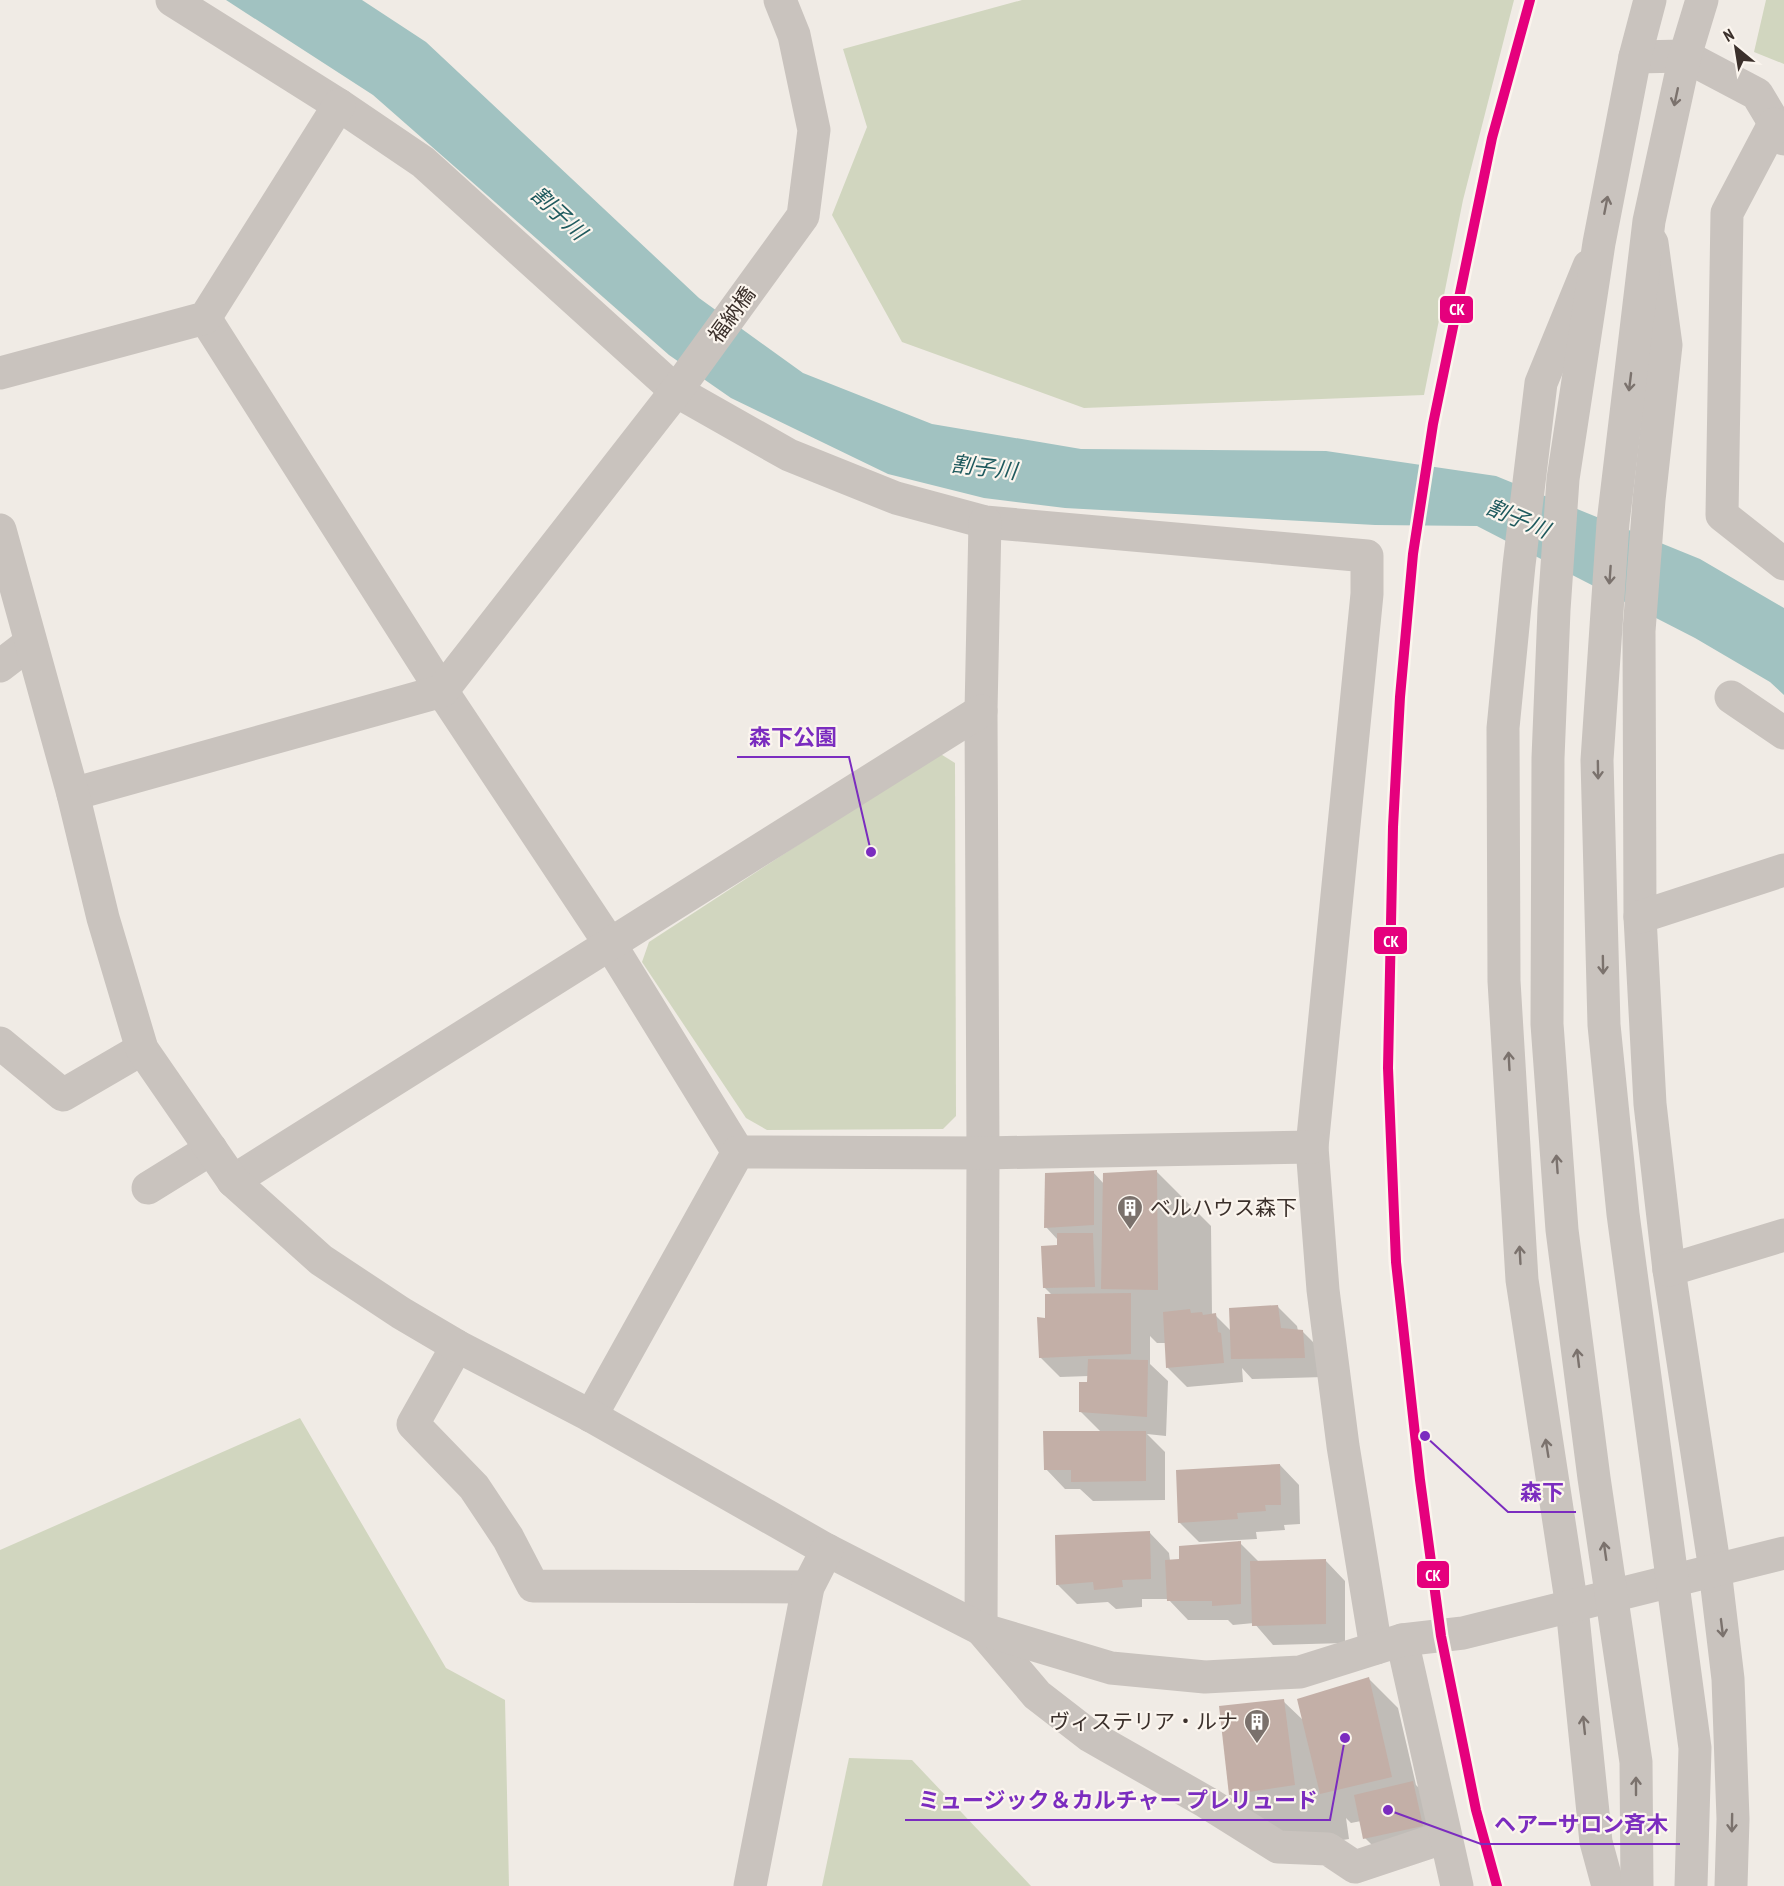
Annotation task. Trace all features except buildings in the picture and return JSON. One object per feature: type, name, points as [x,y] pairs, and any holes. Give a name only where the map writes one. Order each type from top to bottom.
[{"type":"street","points":[[172,0],[339,105],[423,162],[676,391],[789,455],[896,498],[985,522],[1367,556],[1367,594],[1312,1147],[1323,1290],[1343,1446],[1389,1644],[1458,1886]]},
{"type":"street","name":"福納橋","points":[[442,691],[676,391],[803,216],[814,130],[794,35],[780,0]]},
{"type":"street","points":[[1637,1886],[1636,1762],[1594,1478],[1562,1230],[1547,1024],[1548,758],[1554,610],[1563,479],[1599,243],[1635,57],[1650,0]]},
{"type":"street","points":[[1691,1886],[1695,1748],[1623,1214],[1604,1025],[1597,760],[1613,523],[1649,221],[1685,56],[1702,0]]},
{"type":"street","points":[[1635,57],[1685,56],[1756,94],[1779,132],[1727,213],[1722,515],[1784,564]]},
{"type":"street","points":[[0,373],[205,318],[339,105]]},
{"type":"street","points":[[1649,221],[1666,345],[1649,500],[1640,631],[1640,917],[1650,1104],[1669,1270],[1715,1570],[1728,1679],[1733,1819],[1731,1886]]},
{"type":"street","points":[[1599,243],[1541,383],[1519,565],[1503,728],[1505,993],[1522,1280],[1572,1607],[1596,1842],[1608,1886]]},
{"type":"street","points":[[205,318],[442,691],[610,944],[738,1152]]},
{"type":"street","points":[[985,522],[981,711],[983,1153],[981,1629],[1037,1695],[1090,1736],[1278,1846],[1328,1848],[1355,1867],[1445,1837]]},
{"type":"street","points":[[0,530],[73,794],[103,918],[142,1049],[233,1181],[321,1260],[401,1313],[457,1346],[591,1416],[827,1550],[981,1629],[1112,1668],[1205,1677],[1300,1672],[1389,1644],[1463,1633],[1784,1553]]},
{"type":"street","points":[[0,666],[30,643]]},
{"type":"street","points":[[73,794],[442,691]]},
{"type":"street","points":[[1731,697],[1784,733]]},
{"type":"street","points":[[233,1181],[981,711]]},
{"type":"street","points":[[1640,917],[1784,870]]},
{"type":"street","points":[[0,1043],[63,1095],[142,1049]]},
{"type":"street","points":[[738,1152],[983,1153],[1312,1147]]},
{"type":"street","points":[[148,1188],[211,1149]]},
{"type":"street","points":[[591,1416],[738,1152]]},
{"type":"street","points":[[1669,1270],[1784,1235]]},
{"type":"street","points":[[457,1346],[413,1424],[474,1487],[508,1538],[533,1586],[808,1587]]},
{"type":"street","points":[[750,1886],[808,1587],[827,1550]]},
{"type":"green space","points":[[1022,0],[1514,0],[1463,200],[1424,395],[1084,408],[902,342],[832,215],[867,127],[843,49]]},
{"type":"green space","points":[[1766,0],[1784,0],[1784,64],[1754,52]]},
{"type":"green space","points":[[939,753],[955,763],[956,1116],[943,1129],[767,1130],[746,1118],[642,962],[649,942]]},
{"type":"green space","points":[[300,1418],[446,1668],[505,1700],[509,1886],[0,1886],[0,1550]]},
{"type":"green space","points":[[849,1758],[912,1760],[1031,1886],[822,1886]]},
{"type":"water","name":"割子川","points":[[226,0],[362,0],[426,42],[699,298],[803,373],[932,424],[1081,449],[1326,451],[1496,476],[1700,559],[1784,608],[1784,695],[1770,682],[1695,638],[1477,526],[1375,525],[1065,508],[984,498],[888,474],[731,398],[669,355],[373,95]]},
{"type":"transit line","name":"CK","points":[[1497,1886],[1476,1810],[1441,1636],[1420,1480],[1396,1262],[1388,1068],[1393,827],[1400,697],[1413,554],[1433,424],[1492,138],[1530,0]]},
{"type":"place","name":"森下公園","points":[[871,852]]},
{"type":"place","name":"ベルハウス森下","points":[[1130,1231]]},
{"type":"place","name":"森下","points":[[1425,1436]]},
{"type":"place","name":"ミュージック＆カルチャー プレリュード","points":[[1345,1738]]},
{"type":"place","name":"ヴィステリア・ルナ","points":[[1257,1745]]},
{"type":"place","name":"ヘアーサロン斉木","points":[[1388,1810]]}]
